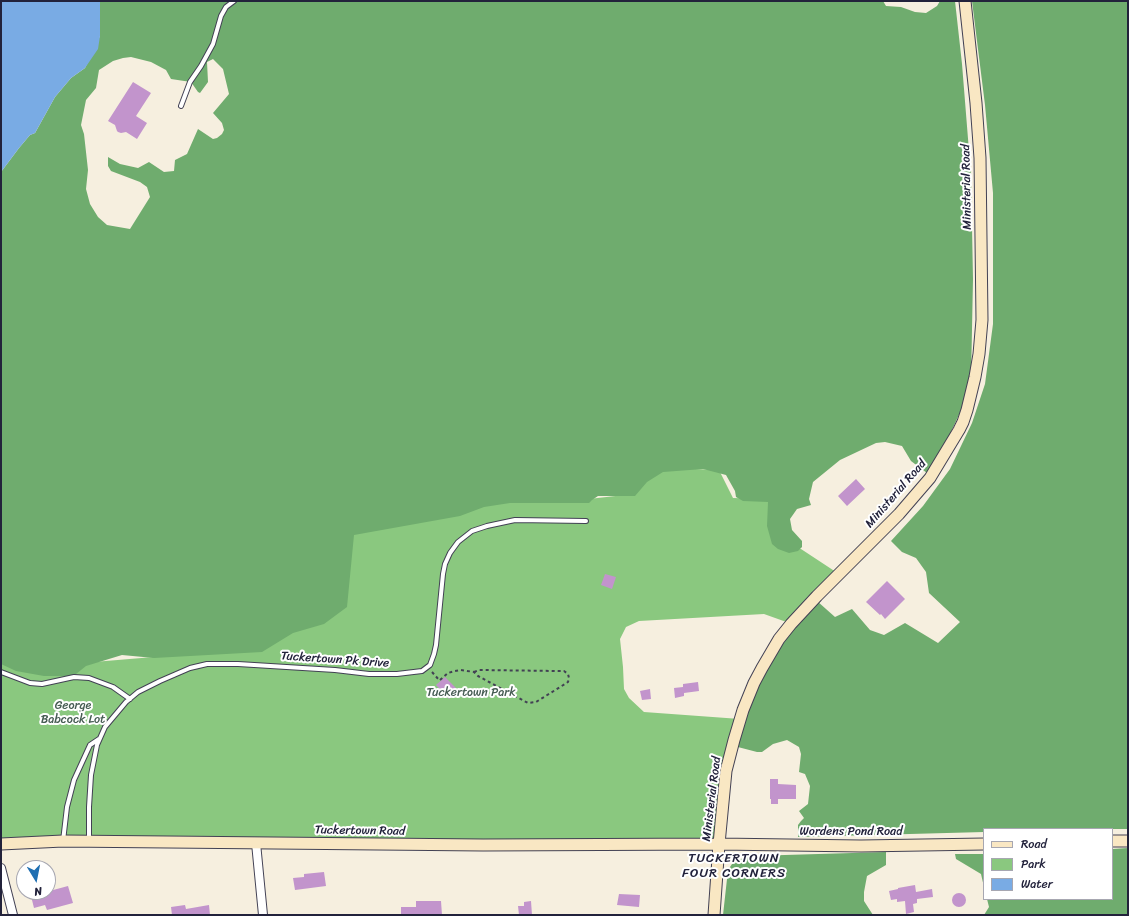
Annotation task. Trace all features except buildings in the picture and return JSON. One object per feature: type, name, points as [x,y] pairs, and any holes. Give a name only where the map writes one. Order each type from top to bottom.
[{"type":"street","name":"Ministerial Road","points":[[714,915],[726,771],[743,710],[754,683],[780,639],[791,624],[899,514],[930,478],[959,430],[967,410],[979,354],[982,320],[980,158],[976,103],[964,1]]},
{"type":"street","name":"Tuckertown Road","points":[[1,844],[62,841],[476,845],[719,844]]},
{"type":"street","points":[[1113,841],[1128,841]]},
{"type":"street","points":[[256,843],[263,915]]},
{"type":"street","name":"Wordens Pond Road","points":[[719,844],[861,846],[983,844]]},
{"type":"street","points":[[1,868],[13,915]]},
{"type":"lane","points":[[182,106],[190,82],[213,44],[221,16],[226,7],[234,1]]},
{"type":"lane","points":[[427,667],[430,665],[436,645],[445,564],[450,553],[458,542],[472,531],[515,520],[586,521]]},
{"type":"lane","name":"Tuckertown Pk Drive","points":[[89,842],[91,775],[97,745],[105,727],[126,702],[138,692],[190,668],[206,664],[238,664],[335,670],[369,674],[397,674],[414,672],[422,671],[427,667]]},
{"type":"lane","points":[[1,672],[30,682],[42,684],[74,677],[89,678],[113,687],[130,699]]},
{"type":"lane","name":"Tuckertown Pk Drive","points":[[62,841],[67,807],[74,780],[90,745],[100,738]]},
{"type":"path","points":[[427,667],[440,681],[448,673],[461,670],[474,672],[478,670],[564,671],[568,674],[569,678],[568,682],[542,699],[536,702],[528,703],[478,676],[474,672]]},
{"type":"green space","points":[[100,1],[883,1],[886,6],[901,7],[915,12],[926,13],[937,6],[940,1],[955,1],[962,64],[971,176],[973,279],[971,379],[963,406],[949,436],[927,473],[911,461],[902,446],[885,442],[876,443],[840,460],[813,482],[809,499],[811,505],[797,509],[790,519],[792,530],[802,541],[802,547],[798,551],[789,553],[778,549],[772,544],[767,526],[768,502],[743,501],[736,497],[735,491],[726,475],[703,469],[663,472],[647,482],[635,496],[598,496],[589,503],[510,503],[484,507],[460,516],[354,535],[347,607],[324,624],[293,633],[262,652],[154,658],[122,655],[86,666],[71,676],[44,676],[16,671],[1,664],[1,172],[30,135],[35,133],[55,97],[71,78],[85,68],[100,36]],"holes":[[[131,57],[151,62],[166,70],[171,79],[191,82],[200,93],[208,82],[207,62],[213,59],[223,69],[229,94],[213,113],[222,123],[224,130],[222,134],[213,139],[198,129],[187,154],[175,160],[174,171],[164,172],[149,162],[138,168],[120,164],[108,157],[108,166],[111,171],[140,182],[147,187],[150,197],[130,229],[107,225],[98,217],[90,204],[86,189],[88,170],[84,134],[81,125],[86,100],[96,88],[99,70],[113,61]]]},
{"type":"green space","points":[[972,1],[1128,1],[1128,829],[983,828],[983,832],[798,837],[798,825],[804,818],[799,811],[808,804],[810,786],[805,774],[799,772],[801,754],[799,747],[787,740],[773,744],[762,752],[734,746],[773,650],[817,601],[835,617],[852,609],[870,630],[884,635],[905,623],[938,643],[960,622],[929,593],[926,572],[916,558],[902,552],[891,541],[923,506],[950,469],[972,423],[985,384],[993,324],[993,193],[985,105]]},
{"type":"green space","name":"Tuckertown Park","points":[[672,468],[719,470],[733,498],[769,499],[779,545],[801,549],[839,574],[792,624],[764,614],[639,621],[626,627],[620,639],[624,689],[629,698],[644,712],[740,719],[719,845],[1,843],[1,658],[34,667],[261,648],[353,533],[505,501],[580,500],[633,494],[651,475]]},
{"type":"green space","points":[[1128,848],[1128,915],[984,915],[989,907],[987,900],[1113,900],[1113,849]]},
{"type":"green space","points":[[886,852],[886,865],[867,876],[864,901],[873,915],[723,915],[728,870],[734,861],[751,856]]},
{"type":"green space","points":[[955,854],[983,854],[983,883],[981,874],[956,859]]},
{"type":"water","points":[[1,1],[100,1],[100,36],[98,49],[85,68],[71,78],[55,97],[35,133],[30,135],[1,172]]},
{"type":"district","name":"TUCKERTOWN FOUR CORNERS","points":[[734,866]]},
{"type":"park label","name":"George Babcock Lot","points":[[73,713]]}]
